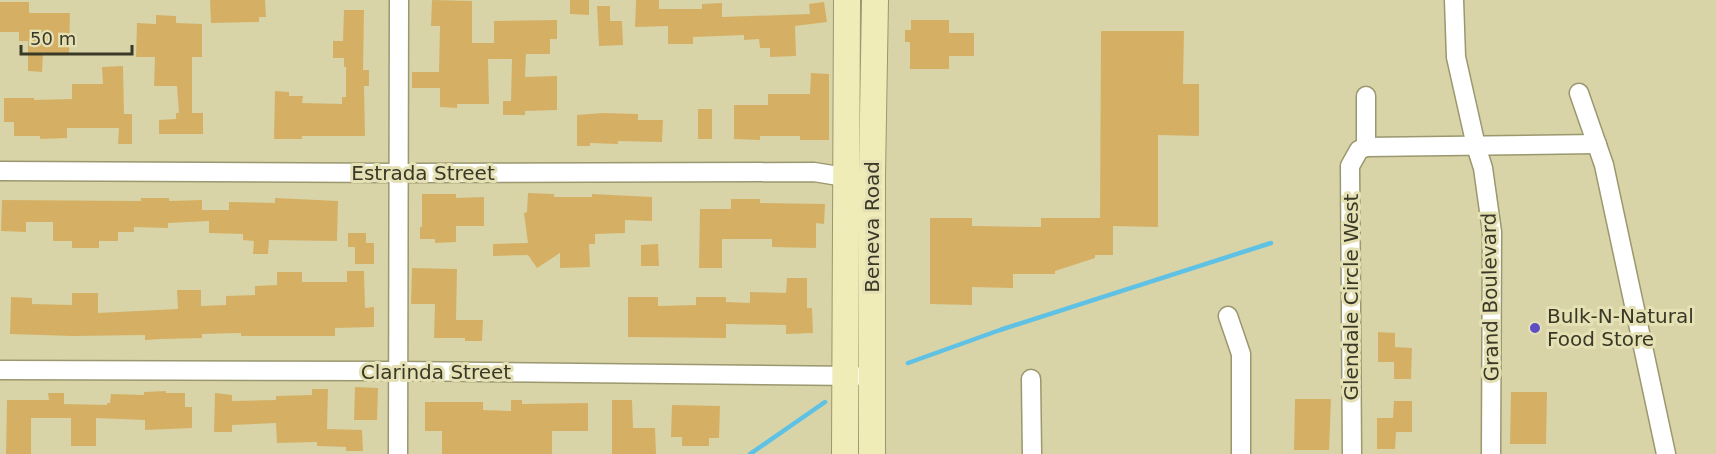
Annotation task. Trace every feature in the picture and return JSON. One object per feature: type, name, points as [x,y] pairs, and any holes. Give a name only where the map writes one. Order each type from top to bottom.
[{"type":"main road","name":"Beneva Road","points":[[845,454],[847,0]]},
{"type":"main road","name":"Beneva Road","points":[[872,454],[872,175],[875,0]]},
{"type":"street","points":[[398,454],[399,0]]},
{"type":"street","name":"Grand Boulevard","points":[[1454,0],[1456,57],[1483,168],[1492,232],[1491,454]]},
{"type":"street","points":[[1580,93],[1604,165],[1666,454]]},
{"type":"street","points":[[1366,96],[1366,147],[1597,144]]},
{"type":"street","name":"Glendale Circle West","points":[[1352,454],[1350,166],[1359,150],[1366,147]]},
{"type":"street","name":"Estrada Street","points":[[0,171],[814,172],[845,177]]},
{"type":"street","points":[[1228,316],[1242,354],[1240,454]]},
{"type":"street","name":"Clarinda Street","points":[[0,370],[871,376]]},
{"type":"street","points":[[1031,379],[1032,454]]},
{"type":"building","points":[[210,0],[265,0],[266,17],[259,17],[259,22],[211,23]]},
{"type":"building","points":[[432,0],[472,1],[472,43],[494,43],[494,21],[557,20],[557,39],[550,39],[550,54],[526,54],[525,77],[557,76],[557,110],[525,111],[525,115],[503,115],[503,101],[511,101],[512,59],[488,59],[489,104],[457,104],[457,108],[440,107],[440,88],[412,88],[412,72],[439,72],[440,26],[431,26]]},
{"type":"building","points":[[570,0],[589,0],[589,15],[570,14]]},
{"type":"building","points":[[636,0],[659,0],[659,9],[702,9],[702,4],[722,3],[722,17],[810,14],[809,4],[824,2],[827,22],[795,26],[796,56],[770,57],[770,48],[760,48],[759,39],[744,40],[744,35],[693,37],[693,44],[668,44],[668,26],[635,27]]},
{"type":"building","points":[[0,2],[29,2],[29,13],[70,13],[69,55],[43,54],[42,72],[28,71],[28,41],[19,41],[19,32],[0,32]]},
{"type":"building","points":[[597,6],[610,6],[610,21],[622,21],[623,45],[599,46]]},
{"type":"building","points":[[344,10],[364,10],[363,70],[369,70],[369,86],[364,86],[365,136],[302,136],[302,139],[274,139],[275,91],[289,92],[289,96],[303,96],[302,103],[342,104],[342,97],[346,97],[344,58],[333,58],[333,41],[343,41]]},
{"type":"building","points":[[156,15],[176,16],[176,23],[202,24],[202,57],[192,57],[192,113],[203,113],[203,134],[159,134],[159,120],[176,119],[176,113],[179,113],[177,86],[154,86],[155,57],[136,57],[137,23],[156,24]]},
{"type":"building","points":[[911,20],[949,20],[949,33],[974,33],[974,56],[949,56],[949,69],[910,69],[910,42],[905,42],[905,30],[911,30]]},
{"type":"building","points":[[1101,31],[1184,31],[1183,84],[1199,84],[1199,136],[1158,135],[1158,227],[1113,226],[1113,255],[1095,255],[1095,258],[1055,271],[1055,274],[1013,274],[1013,288],[972,287],[972,305],[930,304],[930,218],[972,218],[972,226],[1041,227],[1041,218],[1100,218]]},
{"type":"building","points":[[123,66],[124,114],[132,114],[132,144],[118,144],[119,128],[67,128],[67,138],[40,139],[40,136],[14,136],[14,122],[4,122],[4,98],[72,99],[72,84],[103,84],[102,67]]},
{"type":"building","points":[[811,73],[829,74],[829,140],[800,140],[800,136],[760,136],[760,140],[734,139],[734,105],[768,105],[768,94],[810,94]]},
{"type":"building","points":[[698,109],[712,109],[712,139],[698,139]]},
{"type":"building","points":[[638,114],[638,120],[663,120],[662,142],[618,141],[618,144],[590,143],[590,146],[577,146],[577,115]]},
{"type":"building","points":[[528,193],[554,194],[554,197],[592,197],[592,194],[652,197],[652,221],[625,220],[625,233],[595,234],[595,244],[589,244],[590,267],[560,268],[560,253],[537,268],[528,255],[493,256],[493,244],[528,243],[524,213],[527,212]]},
{"type":"building","points":[[422,194],[456,194],[456,198],[484,197],[484,226],[456,226],[456,242],[435,243],[435,239],[420,239]]},
{"type":"building","points":[[141,198],[169,198],[169,201],[202,200],[202,210],[229,210],[229,202],[275,203],[275,198],[338,201],[337,241],[269,240],[268,254],[253,254],[254,241],[243,240],[243,234],[209,233],[209,221],[168,223],[168,228],[134,227],[134,232],[118,232],[118,241],[99,241],[99,248],[72,248],[72,241],[53,241],[53,222],[26,222],[26,232],[1,231],[2,200],[141,201]]},
{"type":"building","points":[[731,199],[760,199],[760,203],[825,204],[824,224],[816,223],[816,248],[772,247],[772,239],[722,239],[722,268],[699,268],[700,209],[731,209]]},
{"type":"building","points":[[348,233],[366,233],[366,243],[374,243],[374,264],[355,264],[355,247],[348,247]]},
{"type":"building","points":[[658,244],[659,266],[641,266],[641,245]]},
{"type":"building","points":[[412,268],[457,269],[456,320],[483,320],[482,341],[465,341],[465,338],[434,338],[435,304],[411,304]]},
{"type":"building","points":[[347,271],[364,271],[365,308],[374,307],[374,327],[335,328],[335,336],[241,336],[241,333],[202,334],[202,338],[145,340],[145,335],[10,334],[11,297],[32,298],[32,304],[72,305],[72,293],[98,293],[98,313],[178,309],[177,290],[201,290],[201,306],[226,305],[226,296],[255,295],[255,286],[277,285],[277,272],[302,272],[302,282],[347,282]]},
{"type":"building","points":[[787,278],[807,278],[807,308],[812,308],[813,333],[786,334],[786,325],[726,324],[726,338],[628,337],[628,297],[658,297],[658,306],[696,305],[696,297],[726,297],[726,302],[750,303],[750,292],[786,293]]},
{"type":"building","points":[[1378,332],[1395,333],[1395,347],[1412,348],[1411,379],[1394,379],[1394,362],[1378,362]]},
{"type":"building","points":[[355,387],[378,388],[377,420],[354,420]]},
{"type":"building","points":[[312,389],[328,389],[327,429],[362,430],[363,451],[346,451],[346,447],[317,446],[317,442],[277,443],[276,423],[232,425],[232,432],[214,432],[215,393],[232,395],[232,401],[276,400],[276,396],[312,395]]},
{"type":"building","points":[[166,391],[166,393],[185,393],[185,407],[192,407],[192,428],[145,430],[145,420],[96,418],[96,446],[71,446],[71,418],[31,418],[31,454],[6,454],[7,400],[49,400],[48,393],[64,393],[64,404],[107,405],[110,403],[111,394],[144,395],[144,392]]},
{"type":"building","points":[[1511,392],[1547,392],[1546,444],[1510,444]]},
{"type":"building","points":[[1295,399],[1331,399],[1329,450],[1294,450]]},
{"type":"building","points":[[511,400],[522,400],[522,404],[588,403],[588,431],[552,431],[552,454],[442,454],[442,431],[425,431],[425,402],[483,402],[483,410],[511,411]]},
{"type":"building","points":[[612,400],[632,400],[633,428],[655,428],[656,454],[612,454]]},
{"type":"building","points":[[1394,401],[1412,401],[1412,432],[1396,432],[1395,449],[1377,449],[1377,418],[1393,418]]},
{"type":"building","points":[[672,405],[720,406],[719,438],[709,438],[709,446],[682,446],[682,437],[671,437]]},
{"type":"waterway","points":[[908,363],[1000,330],[1271,243]]},
{"type":"waterway","points":[[750,454],[825,402]]},
{"type":"place","name":"Bulk-N-Natural Food Store","points":[[1535,328]]}]
